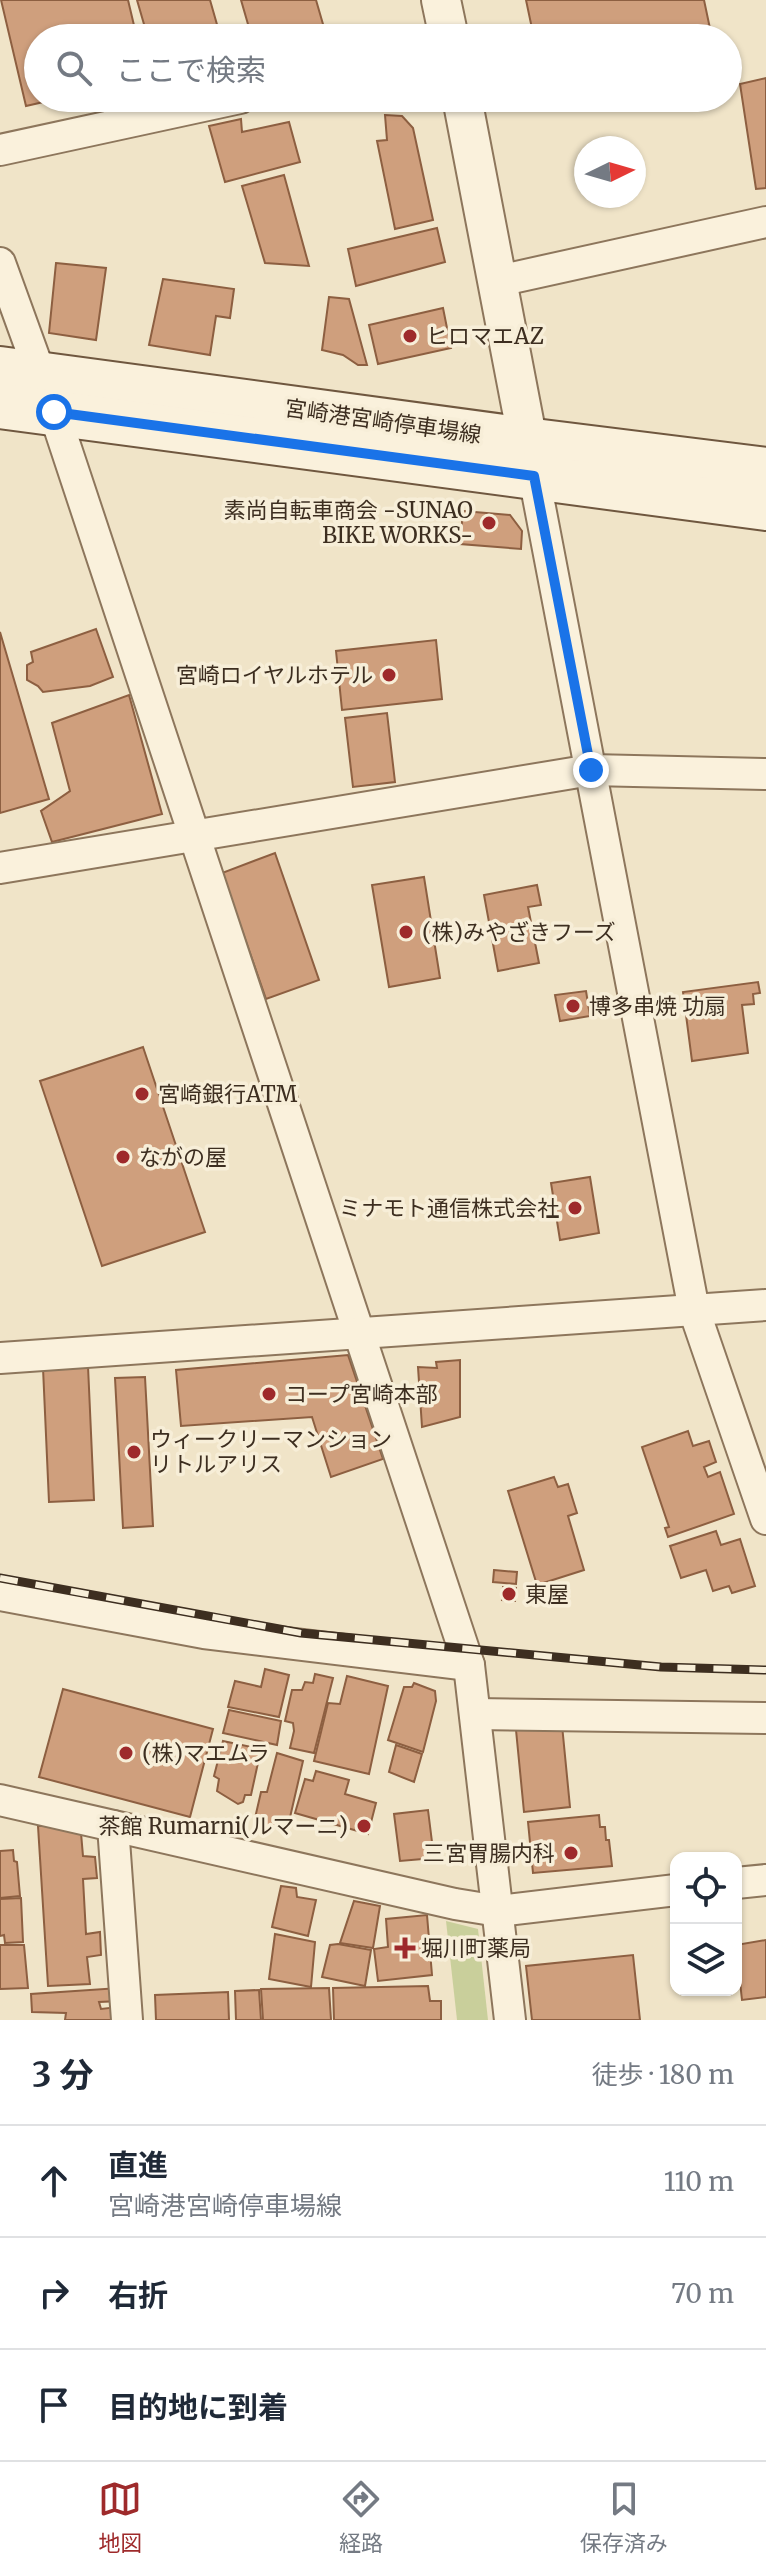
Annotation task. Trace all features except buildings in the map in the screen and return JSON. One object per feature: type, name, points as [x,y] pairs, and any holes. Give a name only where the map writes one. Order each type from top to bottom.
[{"type":"main road","name":"宮崎港宮崎停車場線","points":[[0,406],[31,385],[530,458],[766,508]]},
{"type":"main road","name":"宮崎港宮崎停車場線","points":[[530,458],[766,470]]},
{"type":"street","points":[[441,0],[446,24]]},
{"type":"street","points":[[0,150],[175,112]]},
{"type":"street","points":[[465,112],[694,1310],[766,1519]]},
{"type":"street","points":[[498,281],[766,222]]},
{"type":"street","points":[[0,263],[31,385],[194,834],[469,1665],[510,2020]]},
{"type":"street","points":[[0,868],[591,770],[766,774]]},
{"type":"street","points":[[0,1358],[766,1305]]},
{"type":"street","points":[[0,1595],[204,1633],[469,1665]]},
{"type":"street","points":[[475,1714],[766,1718]]},
{"type":"street","points":[[0,1800],[455,1904],[498,1911],[670,1891]]},
{"type":"street","points":[[113,1826],[127,2020]]},
{"type":"street","points":[[742,1882],[766,1880]]},
{"type":"green space","points":[[446,1921],[478,1929],[488,2020],[457,2020]]},
{"type":"railway","points":[[0,1578],[301,1633],[661,1667],[766,1670]]},
{"type":"place","name":"ヒロマエAZ","points":[[410,336]]},
{"type":"place","name":"素尚自転車商会 -SUNAO BIKE WORKS-","points":[[489,523]]},
{"type":"place","name":"宮崎ロイヤルホテル","points":[[389,675]]},
{"type":"place","name":"(株)みやざきフーズ","points":[[406,932]]},
{"type":"place","name":"博多串焼 功扇","points":[[573,1006]]},
{"type":"place","name":"宮崎銀行ATM","points":[[142,1094]]},
{"type":"place","name":"ながの屋","points":[[123,1157]]},
{"type":"place","name":"ミナモト通信株式会社","points":[[575,1208]]},
{"type":"place","name":"コープ宮崎本部","points":[[269,1394]]},
{"type":"place","name":"ウィークリーマンション リトルアリス","points":[[134,1452]]},
{"type":"place","name":"東屋","points":[[509,1594]]},
{"type":"place","name":"(株)マエムラ","points":[[126,1753]]},
{"type":"place","name":"茶館 Rumarni(ルマーニ)","points":[[364,1826]]},
{"type":"place","name":"三宮胃腸内科","points":[[571,1853]]},
{"type":"place","name":"堀川町薬局","points":[[405,1948]]},
{"type":"route","points":[[54,412],[534,476],[591,770]]}]
